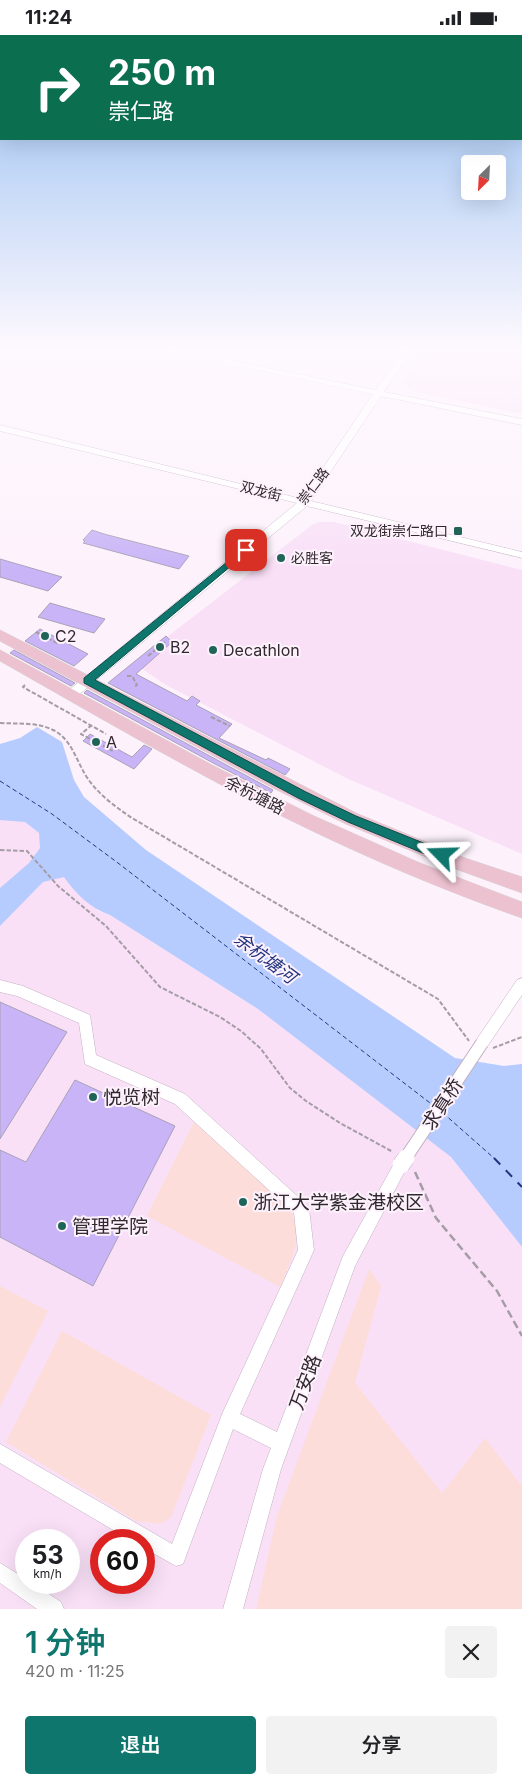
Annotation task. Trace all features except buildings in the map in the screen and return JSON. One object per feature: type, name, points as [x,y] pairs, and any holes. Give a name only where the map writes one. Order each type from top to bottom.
[{"type":"main road","name":"余杭塘路","points":[[0,635],[264,775],[352,819],[459,863],[522,885]]},
{"type":"main road","name":"余杭塘路","points":[[0,655],[72,694],[107,716],[318,827],[418,870],[522,910]]},
{"type":"street","name":"崇仁路","points":[[72,694],[305,502],[358,421]]},
{"type":"street","name":"双龙街","points":[[0,428],[522,555]]},
{"type":"street","name":"求真桥","points":[[404,1163],[522,984]]},
{"type":"street","points":[[0,986],[18,990],[86,1019],[90,1059],[180,1099],[301,1209],[306,1250],[229,1418],[176,1557],[0,1453]]},
{"type":"street","name":"万安路","points":[[233,1609],[272,1469],[349,1262],[404,1163]]},
{"type":"street","points":[[229,1418],[282,1444]]},
{"type":"street","points":[[0,1572],[54,1609]]},
{"type":"path","points":[[36,632],[59,644]]},
{"type":"path","points":[[148,656],[165,642]]},
{"type":"path","points":[[127,676],[132,676],[137,685],[134,687]]},
{"type":"path","points":[[25,685],[23,687],[106,734]]},
{"type":"path","points":[[211,717],[230,726]]},
{"type":"path","points":[[0,723],[36,725],[60,734],[67,740],[86,777],[107,800],[132,818],[438,999],[466,1040],[481,1045],[522,1037]]},
{"type":"path","points":[[92,725],[81,734],[113,751]]},
{"type":"path","points":[[0,850],[27,851],[58,886],[106,926],[160,987],[220,1017],[241,1031],[261,1049],[290,1088],[306,1101],[404,1163],[420,1182],[436,1218],[497,1291],[522,1337]]},
{"type":"shaded area","points":[[319,522],[334,522],[522,570],[522,854],[346,778],[164,684],[141,668],[145,654],[312,525]]},
{"type":"shaded area","name":"浙江大学紫金港校区","points":[[0,802],[39,833],[98,911],[110,915],[258,1009],[451,1157],[522,1247],[522,1609],[0,1609]]},
{"type":"shaded area","points":[[194,1122],[291,1210],[296,1241],[292,1258],[280,1287],[147,1216]]},
{"type":"shaded area","points":[[369,1269],[381,1286],[355,1383],[442,1493],[485,1438],[522,1486],[522,1609],[256,1609],[277,1516]]},
{"type":"shaded area","points":[[0,1286],[48,1311],[0,1407]]},
{"type":"shaded area","points":[[62,1331],[211,1415],[171,1517],[160,1524],[136,1521],[6,1442]]},
{"type":"water","name":"余杭塘河","points":[[37,727],[62,742],[74,780],[84,797],[146,850],[455,1058],[504,1066],[522,1064],[522,1247],[451,1157],[258,1009],[110,915],[90,905],[73,889],[64,877],[43,882],[0,926],[0,888],[29,863],[40,848],[39,833],[25,822],[0,820],[0,744],[20,738]]},
{"type":"ferry route","points":[[0,781],[52,814],[118,863],[434,1106]]},
{"type":"ferry route","points":[[443,1113],[495,1159]]},
{"type":"ferry route","points":[[495,1159],[522,1187]]},
{"type":"place","name":"双龙街崇仁路口","points":[[458,531]]},
{"type":"place","name":"必胜客","points":[[281,558]]},
{"type":"place","name":"C2","points":[[45,636]]},
{"type":"place","name":"B2","points":[[160,647]]},
{"type":"place","name":"Decathlon","points":[[213,650]]},
{"type":"place","name":"A","points":[[96,742]]},
{"type":"place","name":"悦览树","points":[[93,1097]]},
{"type":"place","name":"浙江大学紫金港校区","points":[[243,1202]]},
{"type":"place","name":"管理学院","points":[[62,1226]]},
{"type":"route","points":[[246,550],[88,681],[126,703],[302,795],[352,819],[442,855]]}]
